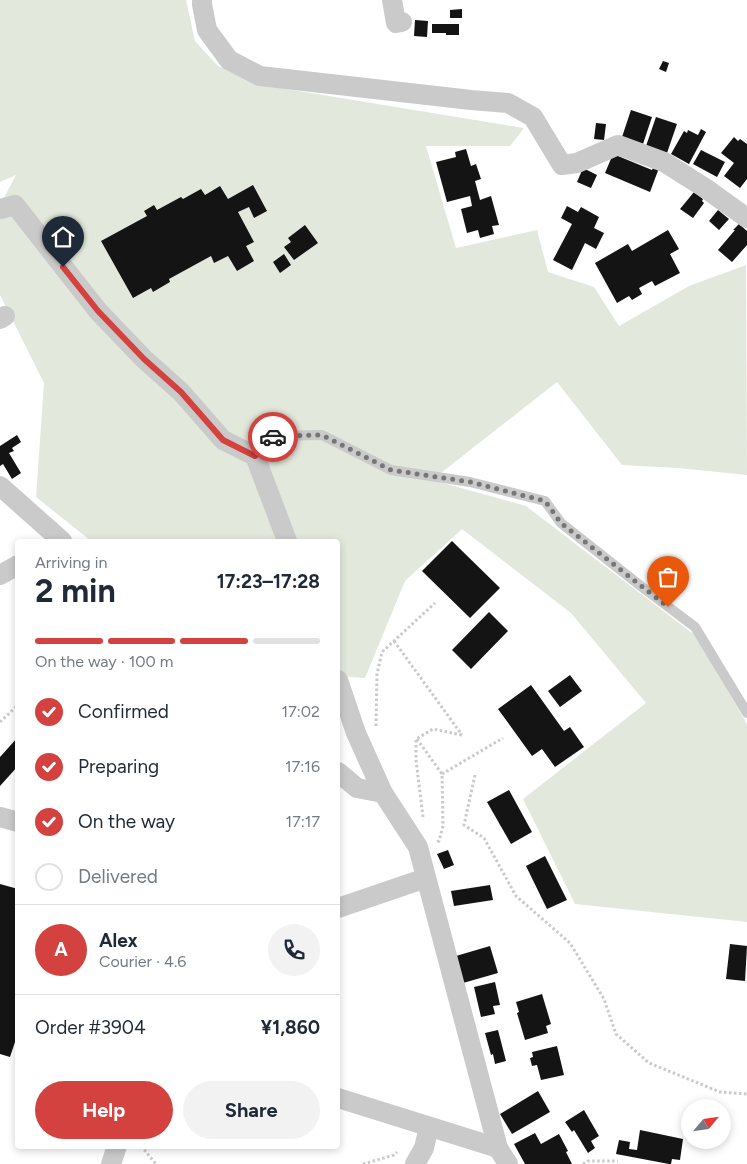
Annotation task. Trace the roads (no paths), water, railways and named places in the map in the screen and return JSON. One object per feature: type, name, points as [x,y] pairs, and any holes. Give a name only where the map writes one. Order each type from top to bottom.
[{"type":"street","points":[[202,0],[207,30],[228,60],[260,76],[508,103],[533,117],[562,165],[577,163],[618,145],[664,162],[746,214]]},
{"type":"street","points":[[392,0],[396,23],[402,22]]},
{"type":"street","points":[[0,209],[15,205],[98,311],[144,359],[181,392],[223,440],[255,456],[287,539]]},
{"type":"street","points":[[0,486],[60,539]]},
{"type":"street","points":[[0,575],[15,567]]},
{"type":"street","points":[[340,686],[356,733],[383,793],[418,848],[503,1156]]},
{"type":"street","points":[[340,774],[357,788],[383,793]]},
{"type":"street","points":[[0,817],[15,821]]},
{"type":"street","points":[[340,907],[426,878]]},
{"type":"street","points":[[340,1099],[429,1128],[503,1156]]},
{"type":"street","points":[[418,1156],[429,1128]]},
{"type":"street","points":[[111,1164],[116,1149]]},
{"type":"lane","points":[[255,456],[275,436],[322,435],[391,470],[470,482],[545,501],[561,523],[695,627],[747,713]]}]
